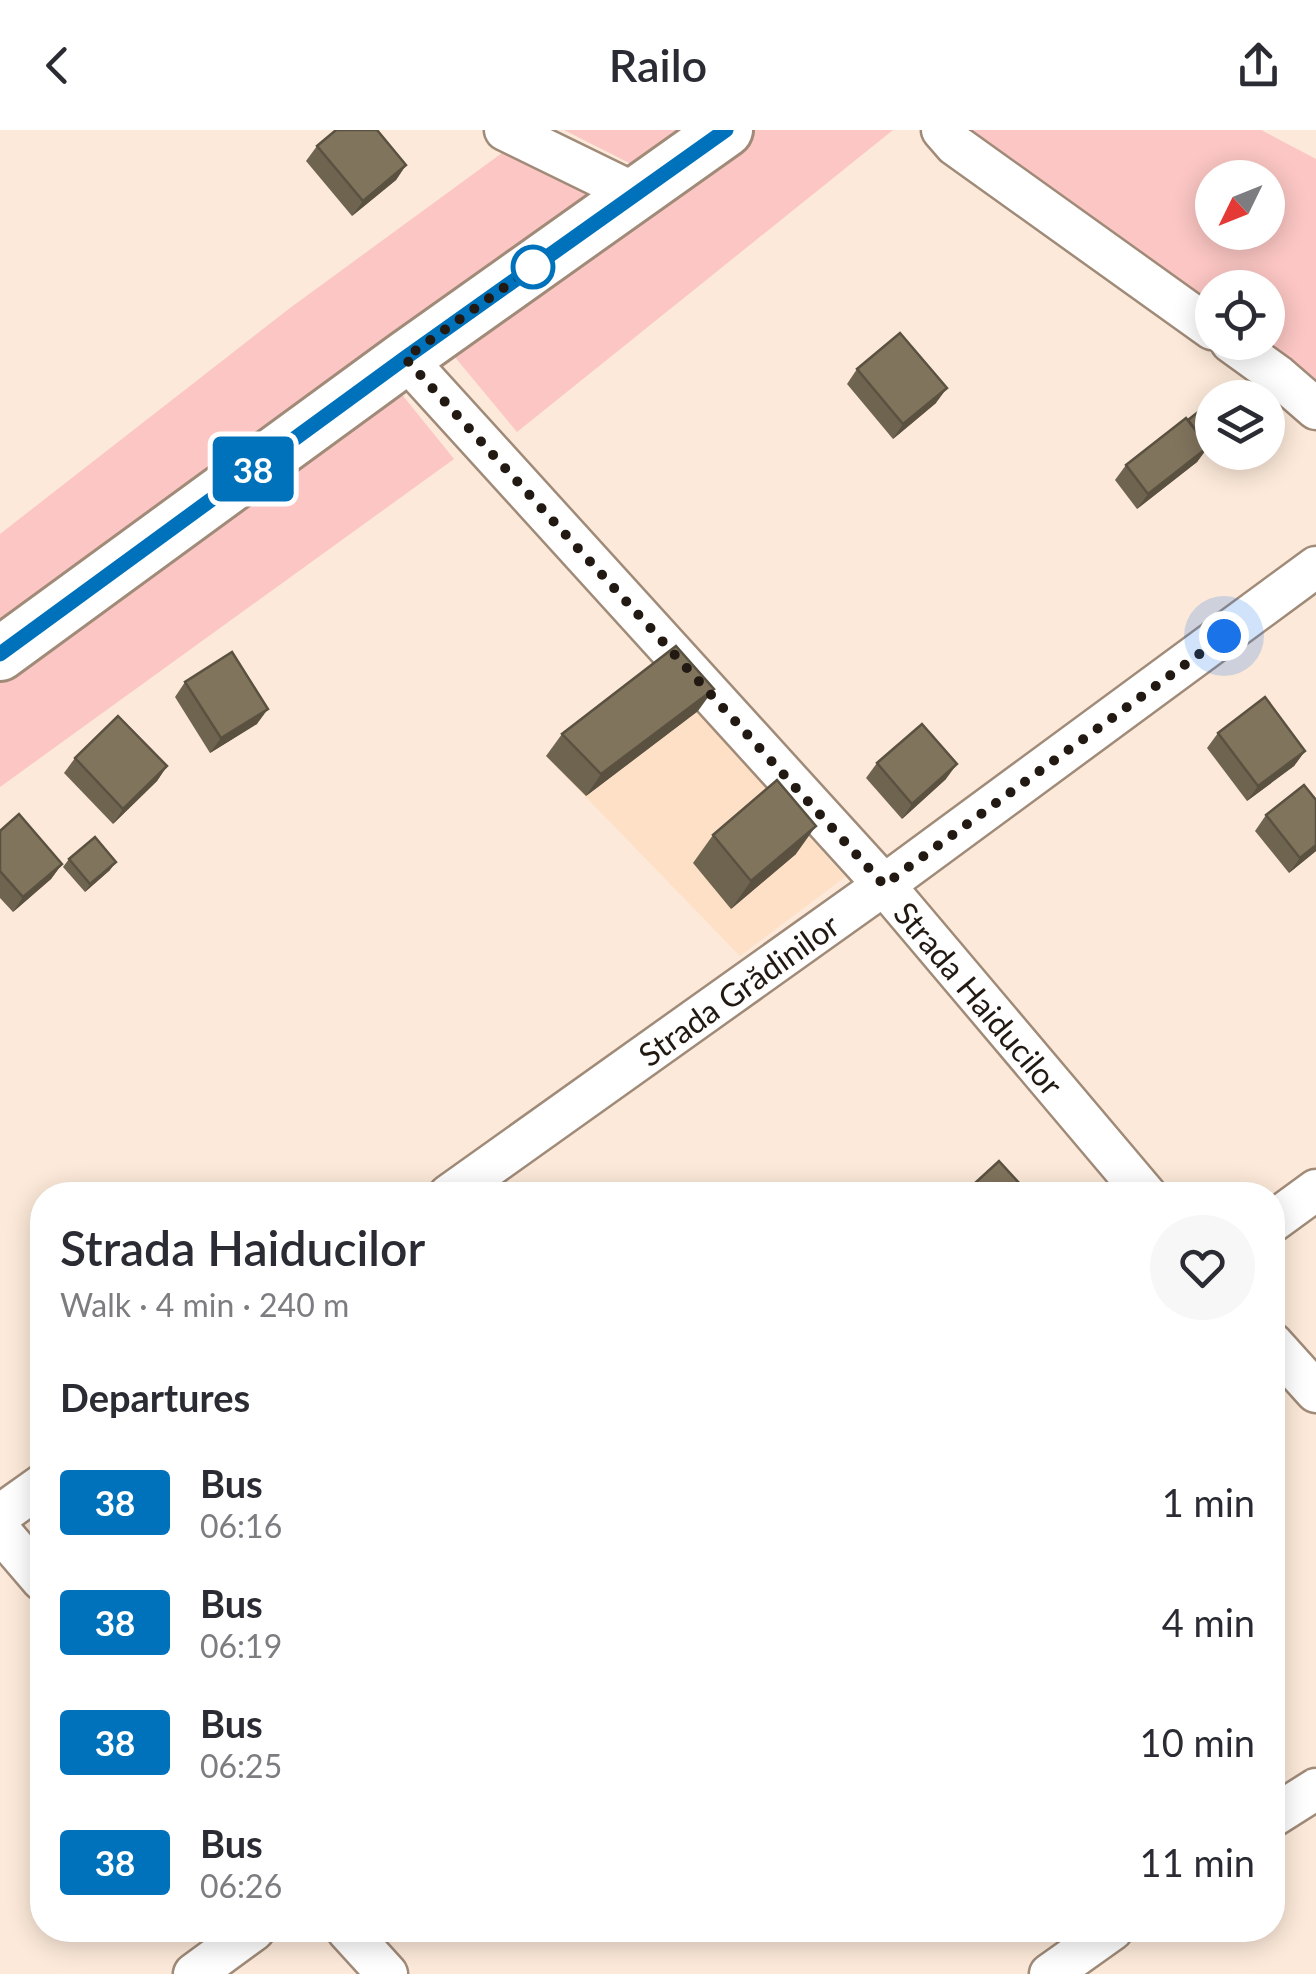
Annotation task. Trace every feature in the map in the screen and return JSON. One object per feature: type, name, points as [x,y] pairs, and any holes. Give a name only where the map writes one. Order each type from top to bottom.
[{"type":"street","points":[[505,130],[636,194]]},
{"type":"street","points":[[0,654],[726,130]]},
{"type":"street","points":[[942,130],[955,145],[1195,317]]},
{"type":"street","name":"Strada Haiducilor","points":[[405,358],[884,885],[1135,1182]]},
{"type":"street","points":[[1256,360],[1316,409]]},
{"type":"street","name":"Strada Grădinilor","points":[[467,1182],[884,885],[1316,568]]},
{"type":"street","points":[[1285,1213],[1316,1190]]},
{"type":"street","points":[[1285,1357],[1316,1392]]},
{"type":"street","points":[[0,1516],[30,1494]]},
{"type":"street","points":[[0,1530],[30,1566]]},
{"type":"street","points":[[1285,1809],[1316,1789]]},
{"type":"street","points":[[194,1974],[238,1942]]},
{"type":"street","points":[[358,1942],[387,1974]]},
{"type":"street","points":[[1050,1974],[1095,1942]]},
{"type":"shaded area","points":[[564,130],[688,130],[637,167]]},
{"type":"shaded area","points":[[756,130],[893,130],[517,432],[449,350]]},
{"type":"shaded area","points":[[959,130],[1261,130],[1316,159],[1316,397],[1269,360],[1285,360],[1285,270],[1195,270],[1195,304]]},
{"type":"shaded area","points":[[502,153],[594,198],[0,628],[0,534],[290,308]]},
{"type":"shaded area","points":[[395,386],[454,459],[0,787],[0,676]]},
{"type":"shaded area","points":[[660,668],[845,877],[740,956],[546,756]]},
{"type":"building","points":[[336,130],[377,130],[406,165],[363,201],[317,146]]},
{"type":"building","points":[[900,333],[947,388],[903,424],[857,369]]},
{"type":"building","points":[[1186,418],[1195,430],[1195,457],[1148,494],[1126,465]]},
{"type":"building","points":[[676,646],[714,689],[601,774],[562,734]]},
{"type":"building","points":[[232,652],[268,709],[221,738],[185,682]]},
{"type":"building","points":[[1265,697],[1305,751],[1258,786],[1218,733]]},
{"type":"building","points":[[118,716],[167,766],[123,809],[75,758]]},
{"type":"building","points":[[922,724],[957,764],[912,804],[877,763]]},
{"type":"building","points":[[777,780],[816,826],[751,881],[713,835]]},
{"type":"building","points":[[1304,785],[1316,800],[1316,845],[1300,858],[1266,815]]},
{"type":"building","points":[[19,814],[62,864],[23,897],[0,871],[0,831]]},
{"type":"building","points":[[95,837],[116,862],[90,884],[69,859]]},
{"type":"building","points":[[999,1161],[1018,1182],[976,1182]]},
{"type":"bus line","name":"38","points":[[0,654],[726,130]]},
{"type":"route","points":[[533,267],[405,358],[884,885],[1224,636]]}]
